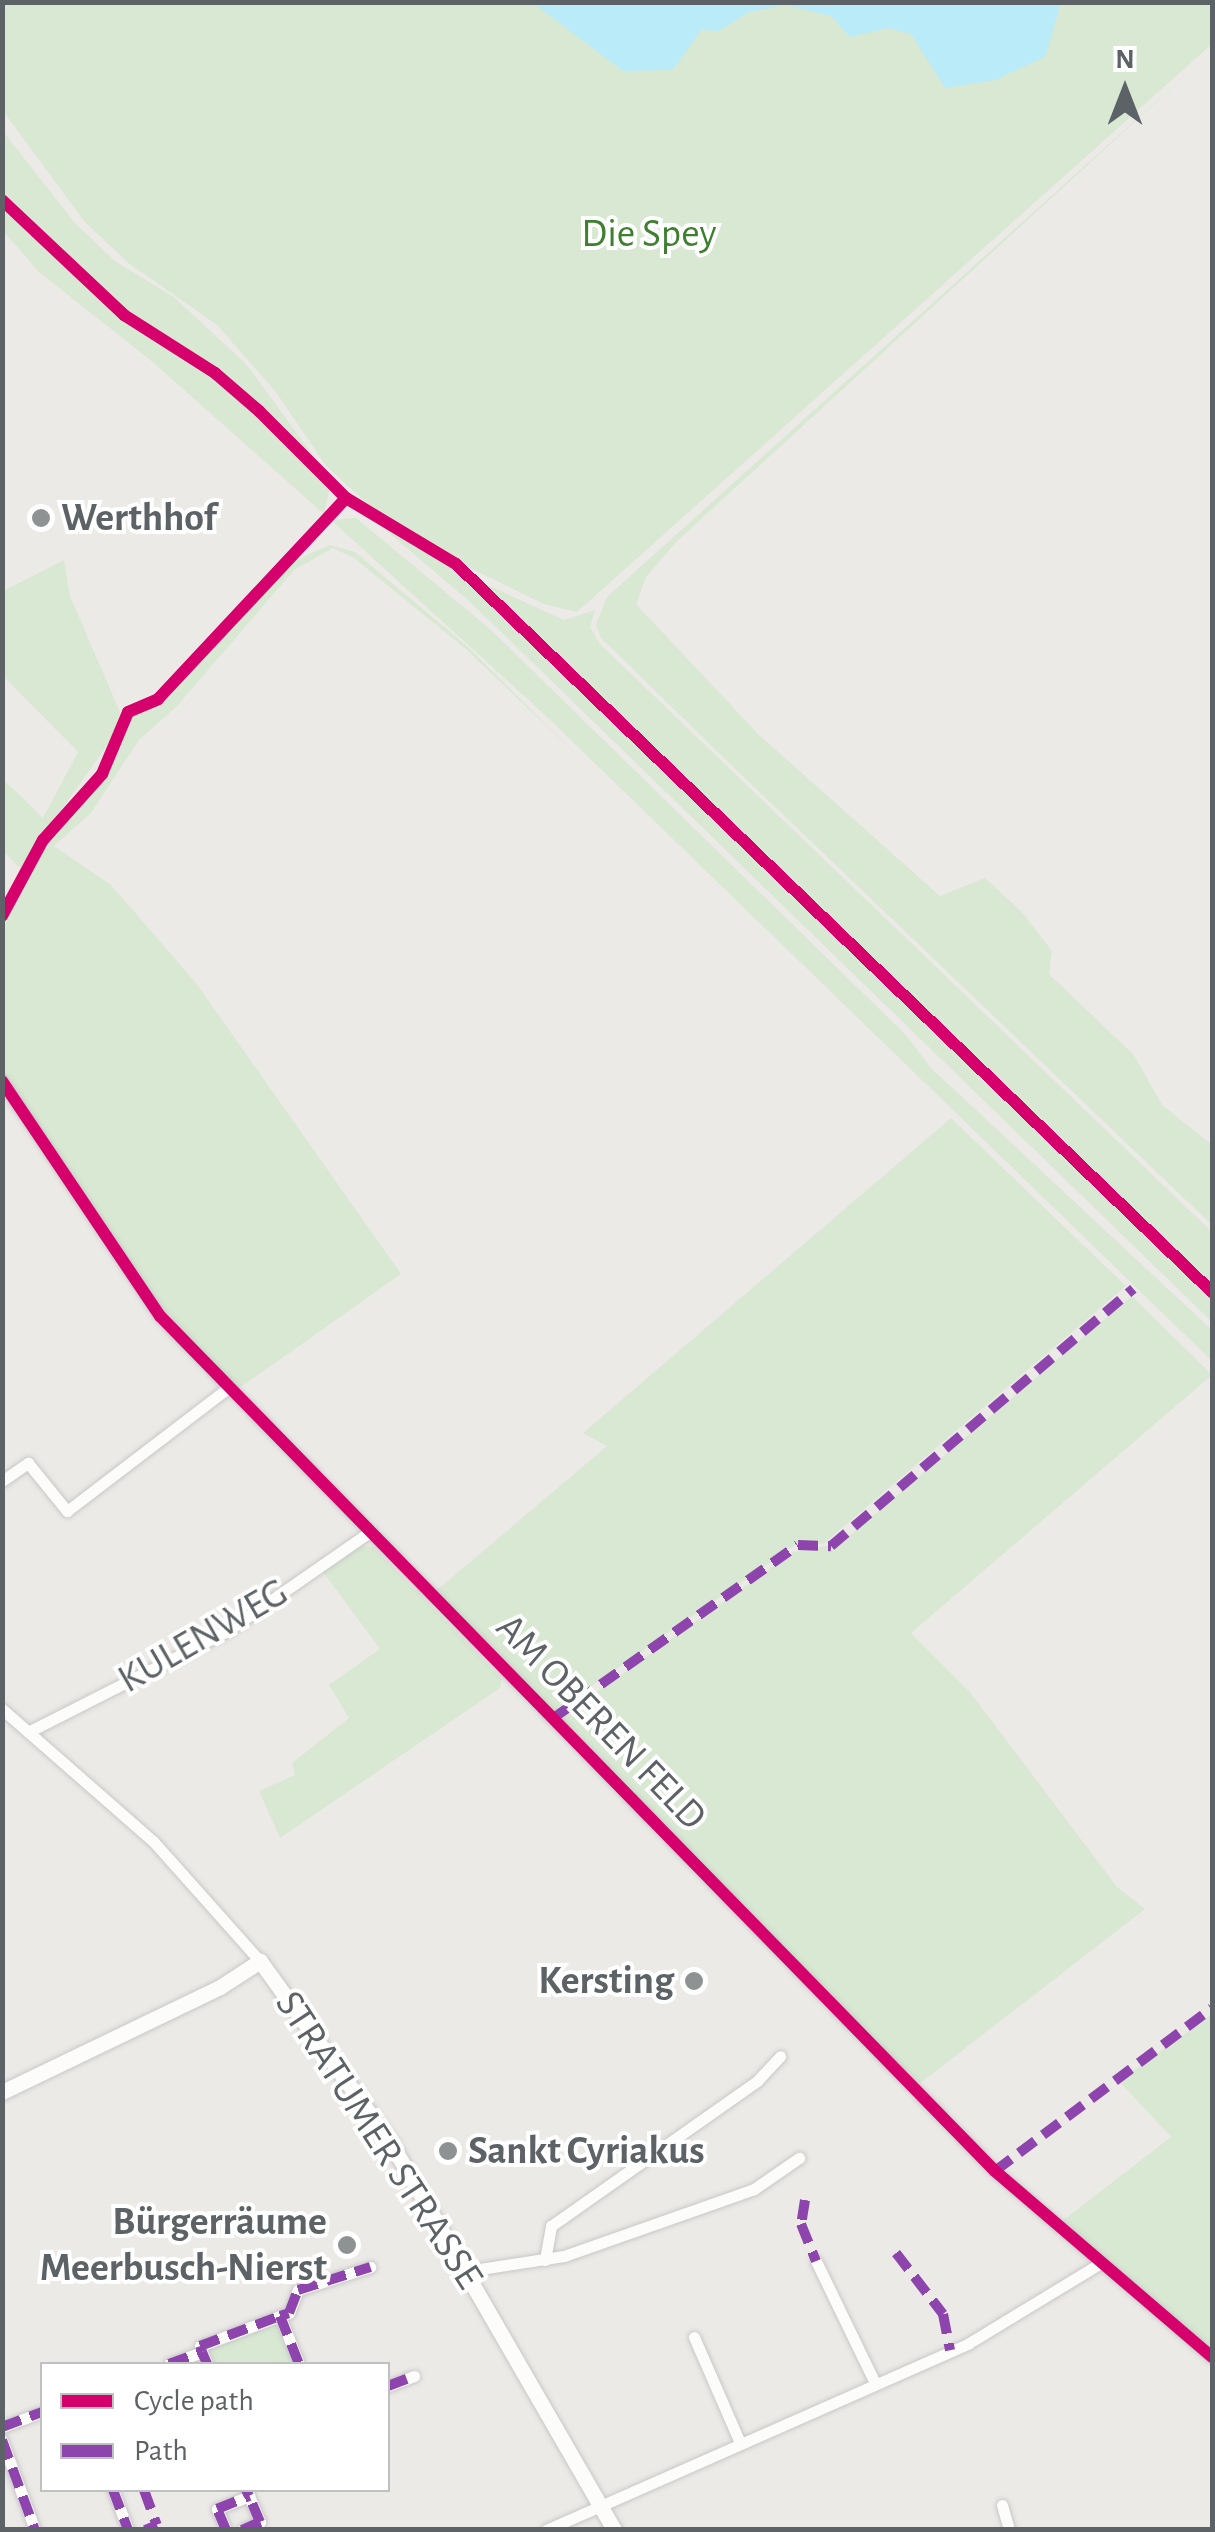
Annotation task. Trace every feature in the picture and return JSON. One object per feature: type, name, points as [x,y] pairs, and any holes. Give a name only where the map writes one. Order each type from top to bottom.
[{"type":"street","name":"AM OBEREN FELD","points":[[2,1080],[137,1288],[229,1388],[995,2170],[1099,2264],[1212,2357]]},
{"type":"street","points":[[2,1481],[28,1463],[67,1510],[229,1388]]},
{"type":"street","name":"KULENWEG","points":[[28,1732],[227,1631],[371,1532]]},
{"type":"street","name":"STRATUMER STRASSE","points":[[2,1709],[203,1890],[353,2084],[467,2271],[614,2530]]},
{"type":"street","points":[[2,2092],[220,1987],[260,1960]]},
{"type":"street","points":[[545,2260],[551,2226],[756,2081],[780,2056]]},
{"type":"street","points":[[467,2271],[545,2260],[754,2189],[799,2158]]},
{"type":"street","points":[[816,2261],[875,2383]]},
{"type":"street","points":[[546,2530],[969,2342],[1099,2264]]},
{"type":"street","points":[[205,2358],[200,2346],[289,2313],[298,2290],[370,2267]]},
{"type":"street","points":[[280,2316],[297,2362]]},
{"type":"street","points":[[694,2337],[740,2443]]},
{"type":"street","points":[[390,2385],[414,2376]]},
{"type":"street","points":[[2,2427],[40,2413]]},
{"type":"street","points":[[2,2440],[35,2530]]},
{"type":"street","points":[[114,2492],[128,2530]]},
{"type":"street","points":[[226,2530],[218,2509],[248,2493],[260,2522],[242,2530]]},
{"type":"street","points":[[1002,2504],[1008,2530]]},
{"type":"green space","name":"Die Spey","points":[[1212,2],[1212,44],[577,612],[544,604],[460,563],[371,507],[326,466],[276,392],[217,325],[127,262],[84,221],[3,111],[2,3]]},
{"type":"green space","points":[[1212,51],[676,542],[646,577],[636,604],[759,735],[940,896],[985,878],[1021,911],[1052,951],[1049,974],[1134,1055],[1162,1105],[1212,1145],[1212,1225],[730,764],[601,638],[596,625],[607,597]]},
{"type":"green space","points":[[2,130],[75,223],[115,261],[175,298],[247,365],[323,469],[242,390],[123,310],[16,211],[3,196]]},
{"type":"green space","points":[[2,206],[125,319],[239,396],[329,491],[324,514],[149,359],[39,272],[3,231]]},
{"type":"green space","points":[[356,518],[490,629],[906,1035],[931,1068],[1212,1330],[1212,1361],[546,716],[331,520]]},
{"type":"green space","points":[[375,521],[445,562],[510,624],[1212,1296],[1212,1322],[469,601]]},
{"type":"green space","points":[[330,545],[355,552],[468,647],[585,763],[467,650],[354,558],[333,548],[294,570],[177,706],[139,740],[91,813],[54,846],[111,885],[196,983],[401,1274],[238,1389],[165,1314],[114,1245],[3,1073],[2,923],[46,842],[104,776],[133,715],[168,693],[288,563]]},
{"type":"green space","points":[[64,560],[70,596],[120,712],[118,730],[20,868],[3,851],[3,779],[43,818],[78,752],[3,676],[3,591]]},
{"type":"green space","points":[[470,577],[564,620],[595,610],[590,627],[600,644],[1212,1232],[1212,1287]]},
{"type":"green space","points":[[951,1118],[1126,1286],[823,1544],[798,1543],[553,1713],[436,1591],[607,1446],[583,1433]]},
{"type":"green space","points":[[1132,1296],[1212,1375],[911,1633],[970,1692],[1117,1887],[1145,1909],[919,2084],[559,1719],[793,1552],[841,1543]]},
{"type":"green space","points":[[361,1546],[373,1547],[502,1679],[500,1688],[280,1838],[259,1791],[295,1775],[292,1763],[349,1718],[329,1685],[380,1649],[323,1572]]},
{"type":"green space","points":[[1212,2014],[1212,2353],[1061,2222],[1171,2137],[1119,2081]]},
{"type":"green space","points":[[277,2322],[292,2362],[213,2362],[208,2347]]},
{"type":"water","points":[[533,3],[1061,3],[1045,57],[995,80],[945,88],[911,34],[888,28],[850,37],[831,16],[786,5],[749,12],[719,31],[701,30],[673,70],[623,71]]},
{"type":"marked path","points":[[552,1719],[798,1545],[831,1546],[1133,1289]]},
{"type":"marked path","points":[[995,2171],[1212,2008]]},
{"type":"marked path","points":[[805,2200],[801,2224],[816,2261]]},
{"type":"marked path","points":[[896,2253],[943,2314],[950,2350]]},
{"type":"marked path","points":[[280,2316],[289,2313],[298,2290],[370,2267]]},
{"type":"marked path","points":[[202,2352],[200,2346],[280,2316],[298,2362]]},
{"type":"marked path","points":[[174,2362],[202,2352],[206,2362]]},
{"type":"marked path","points":[[390,2385],[414,2376]]},
{"type":"marked path","points":[[2,2427],[40,2413]]},
{"type":"marked path","points":[[2,2440],[35,2530]]},
{"type":"marked path","points":[[114,2492],[128,2530]]},
{"type":"marked path","points":[[145,2492],[157,2525],[145,2530]]},
{"type":"marked path","points":[[226,2530],[217,2509],[249,2496],[247,2492]]},
{"type":"marked path","points":[[242,2530],[260,2522],[249,2496]]},
{"type":"cycle path","points":[[2,200],[124,315],[215,373],[259,411],[346,498],[456,564],[1212,1292]]},
{"type":"cycle path","points":[[2,916],[43,840],[102,774],[128,712],[158,699],[346,498]]},
{"type":"cycle path","points":[[2,1081],[160,1316],[995,2171],[1212,2357]]},
{"type":"place","name":"Werthhof","points":[[41,518]]},
{"type":"place","name":"Kersting","points":[[694,1981]]},
{"type":"place","name":"Sankt Cyriakus","points":[[448,2151]]},
{"type":"place","name":"Bürgerräume Meerbusch-Nierst","points":[[347,2245]]}]
